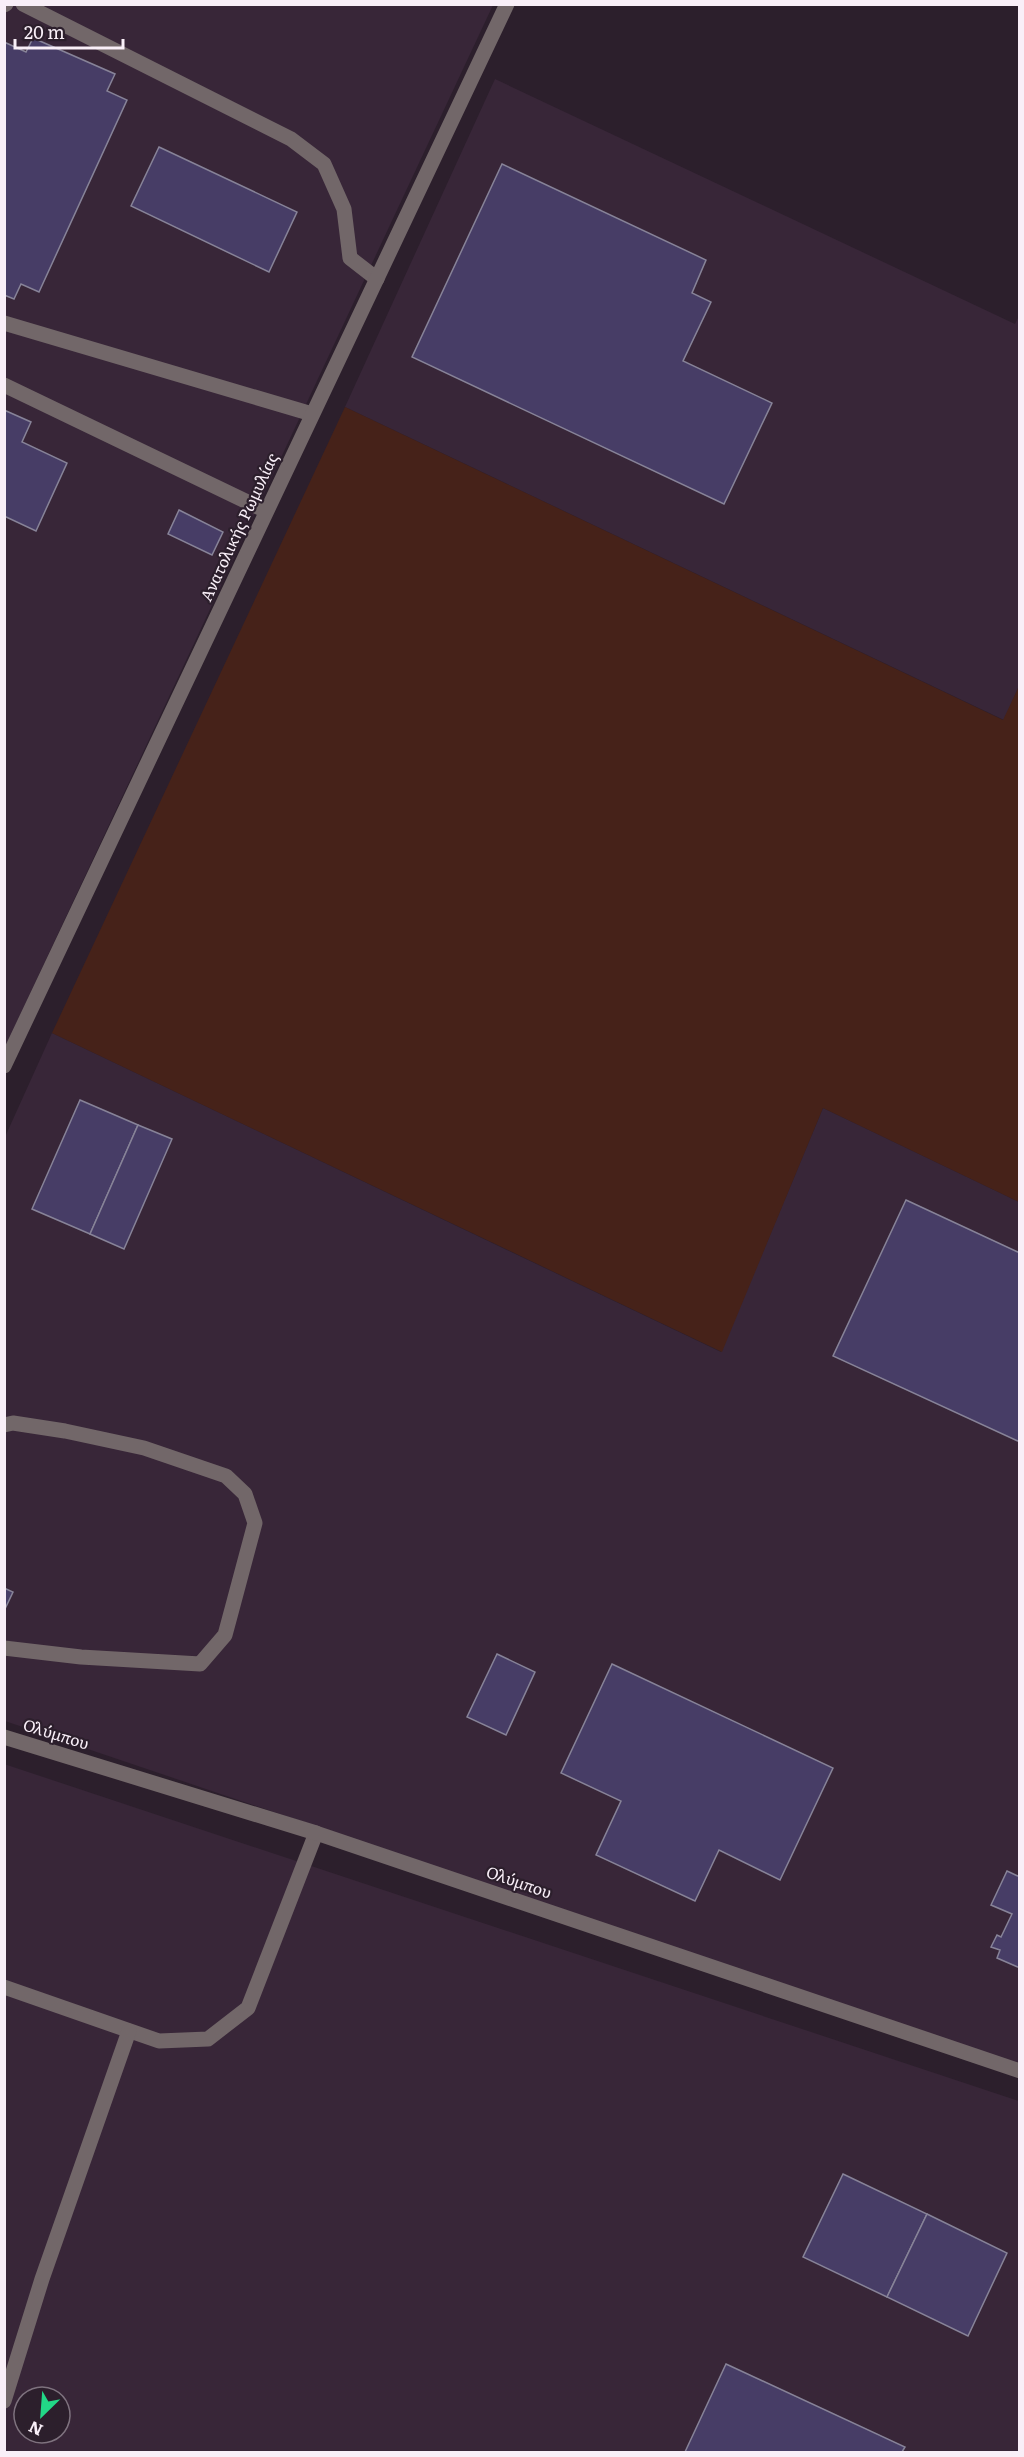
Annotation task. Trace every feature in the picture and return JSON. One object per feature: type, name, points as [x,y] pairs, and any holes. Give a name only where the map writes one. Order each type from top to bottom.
[{"type":"street","points":[[23,4],[291,139],[324,164],[344,209],[350,258],[376,279]]},
{"type":"street","name":"Ανατολικής Ρωμυλίας","points":[[4,1066],[507,4]]},
{"type":"street","points":[[4,323],[312,414]]},
{"type":"street","points":[[4,385],[266,511]]},
{"type":"street","points":[[4,1425],[14,1423],[65,1431],[144,1448],[226,1476],[245,1494],[255,1523],[225,1635],[200,1664],[81,1657],[4,1648]]},
{"type":"street","name":"Ολύμπου","points":[[4,1737],[316,1833],[1020,2071]]},
{"type":"street","points":[[4,1987],[159,2041],[208,2039],[248,2007],[316,1833]]},
{"type":"street","points":[[4,2401],[42,2279],[129,2031]]},
{"type":"shaded area","points":[[5,5],[493,5],[5,1047]]},
{"type":"shaded area","points":[[495,79],[1015,324],[1019,316],[1019,686],[1004,720],[345,407]]},
{"type":"shaded area","points":[[345,407],[1003,720],[1019,686],[1019,1202],[823,1108],[722,1352],[52,1033]]},
{"type":"shaded area","points":[[52,1033],[721,1352],[823,1108],[1019,1202],[1019,2064],[5,1721],[5,1137]]},
{"type":"shaded area","points":[[4,1764],[1019,2101],[1019,2452],[5,2452]]},
{"type":"building","points":[[33,38],[115,74],[107,91],[127,100],[39,292],[21,284],[14,299],[4,295],[4,42],[26,52]]},
{"type":"building","points":[[159,147],[297,212],[269,272],[131,206]]},
{"type":"building","points":[[502,164],[706,260],[692,293],[711,302],[683,361],[772,403],[724,504],[412,357]]},
{"type":"building","points":[[4,410],[31,422],[22,442],[67,463],[36,531],[4,516]]},
{"type":"building","points":[[179,510],[223,532],[212,555],[168,534]]},
{"type":"building","points":[[80,1100],[138,1125],[90,1234],[32,1209]]},
{"type":"building","points":[[138,1125],[172,1139],[124,1249],[90,1234]]},
{"type":"building","points":[[906,1200],[1020,1253],[1020,1442],[833,1356]]},
{"type":"building","points":[[4,1588],[13,1592],[4,1611]]},
{"type":"building","points":[[497,1654],[535,1672],[506,1735],[467,1717]]},
{"type":"building","points":[[612,1664],[833,1768],[780,1880],[719,1850],[695,1901],[596,1855],[621,1801],[561,1773]]},
{"type":"building","points":[[1007,1871],[1020,1877],[1020,1968],[997,1958],[1000,1950],[991,1947],[997,1935],[1001,1937],[1012,1914],[991,1905]]},
{"type":"building","points":[[843,2174],[927,2214],[887,2297],[803,2257]]},
{"type":"building","points":[[927,2214],[1007,2253],[968,2336],[887,2297]]},
{"type":"building","points":[[726,2364],[905,2447],[902,2452],[685,2452]]}]
